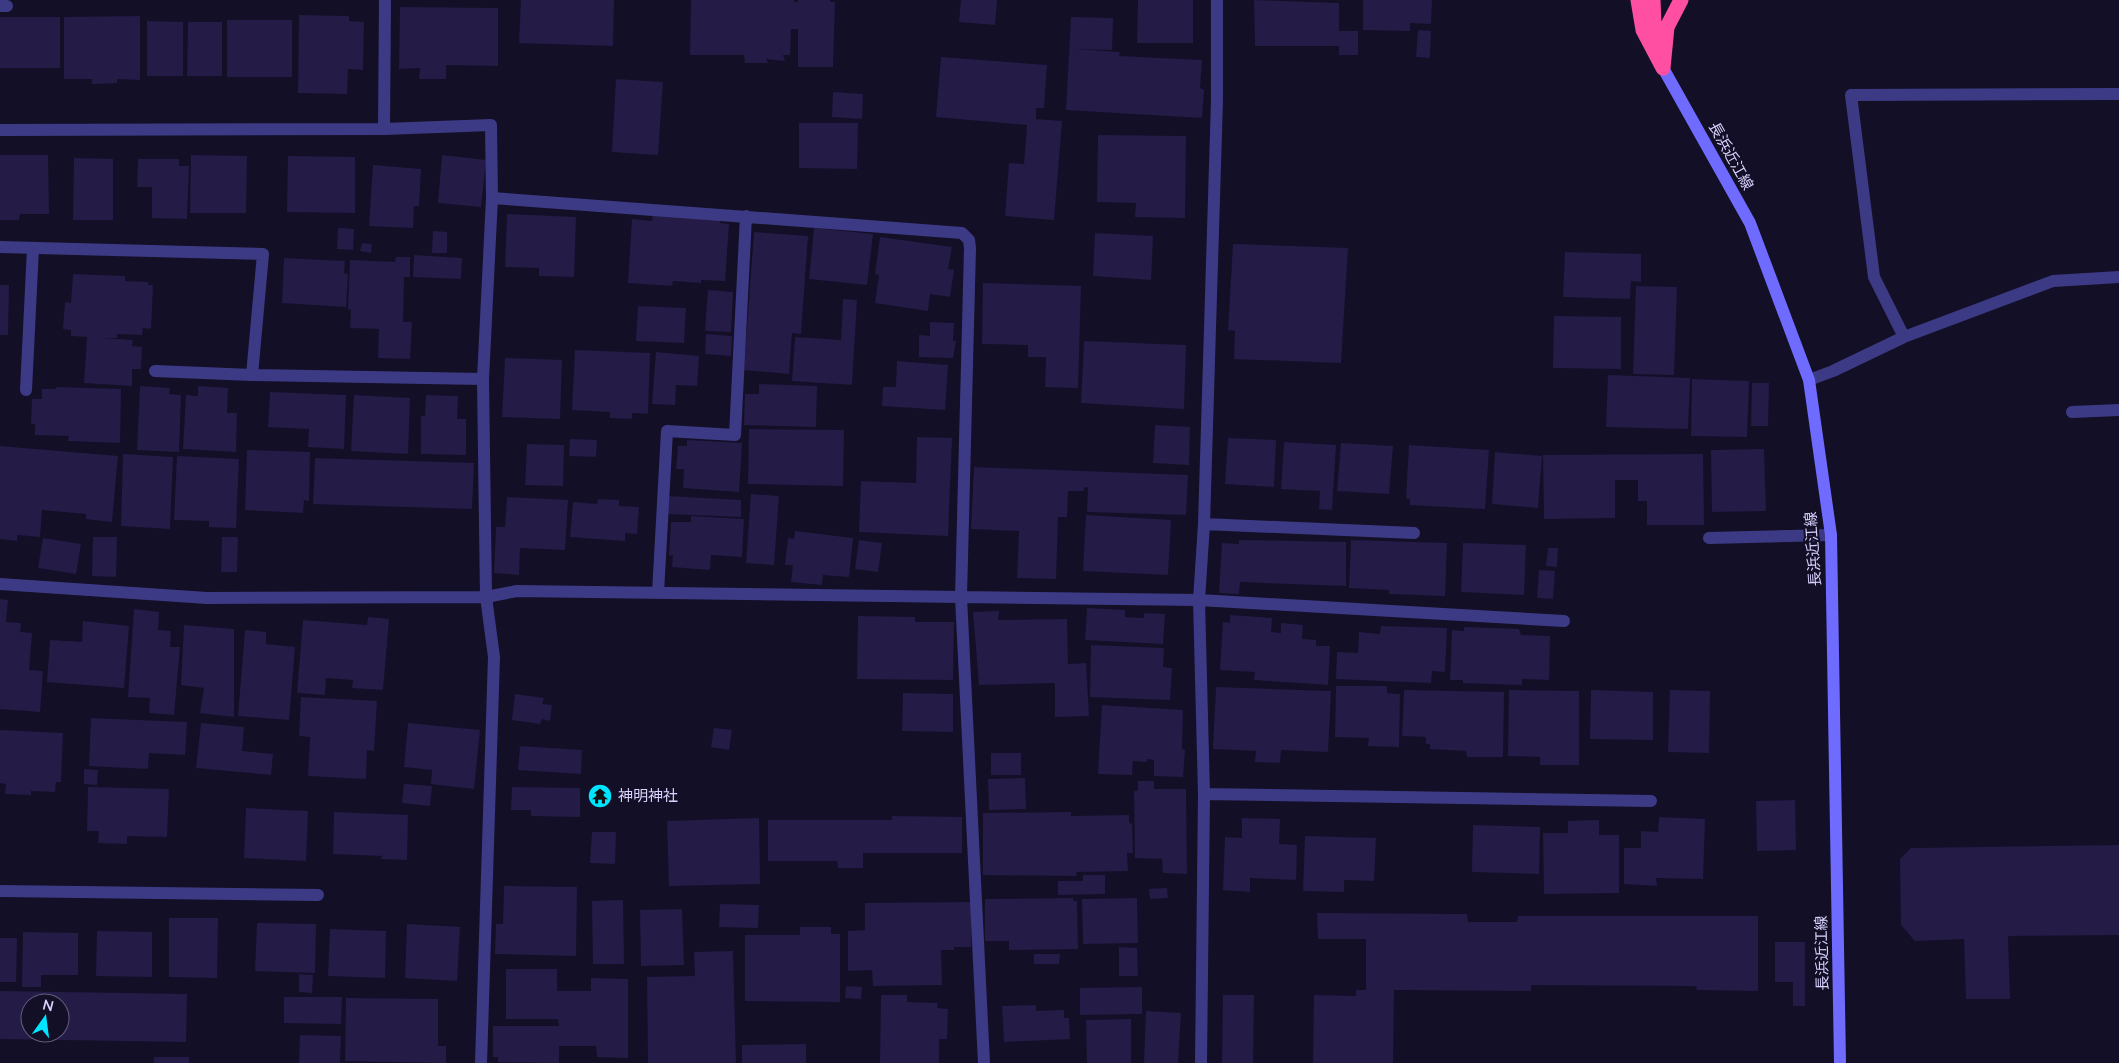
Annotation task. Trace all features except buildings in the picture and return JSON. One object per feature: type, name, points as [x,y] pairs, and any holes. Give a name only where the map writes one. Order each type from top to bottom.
[{"type":"highway","points":[[1638,0],[1643,30],[1663,68]]},
{"type":"highway","points":[[1653,0],[1654,24],[1663,68]]},
{"type":"highway","points":[[1663,68],[1667,27],[1681,0]]},
{"type":"main road","name":"長浜近江線","points":[[1663,68],[1750,223],[1810,380],[1831,535],[1840,1063]]},
{"type":"street","points":[[384,0],[384,129]]},
{"type":"street","points":[[1201,1063],[1204,794],[1199,600],[1204,524],[1217,100],[1217,0]]},
{"type":"street","points":[[1904,337],[1874,277],[1851,95],[2119,94]]},
{"type":"street","points":[[0,130],[384,129],[491,125],[492,198],[483,379],[486,597],[494,657],[481,1063]]},
{"type":"street","points":[[492,198],[962,233],[969,240],[961,597],[984,1063]]},
{"type":"street","points":[[658,592],[667,431],[735,436],[746,216]]},
{"type":"street","points":[[0,247],[263,254],[252,375]]},
{"type":"street","points":[[26,390],[34,248]]},
{"type":"street","points":[[1810,380],[1834,371],[1904,337],[2053,281],[2119,277]]},
{"type":"street","points":[[155,371],[252,375],[483,379]]},
{"type":"street","points":[[2072,412],[2119,410]]},
{"type":"street","points":[[1204,524],[1414,533]]},
{"type":"street","points":[[1709,538],[1831,535]]},
{"type":"street","points":[[0,584],[207,598],[486,597],[517,591],[1199,600],[1564,621]]},
{"type":"street","points":[[1204,794],[1651,801]]},
{"type":"street","points":[[0,891],[318,895]]},
{"type":"place","name":"神明神社","points":[[600,796]]}]
